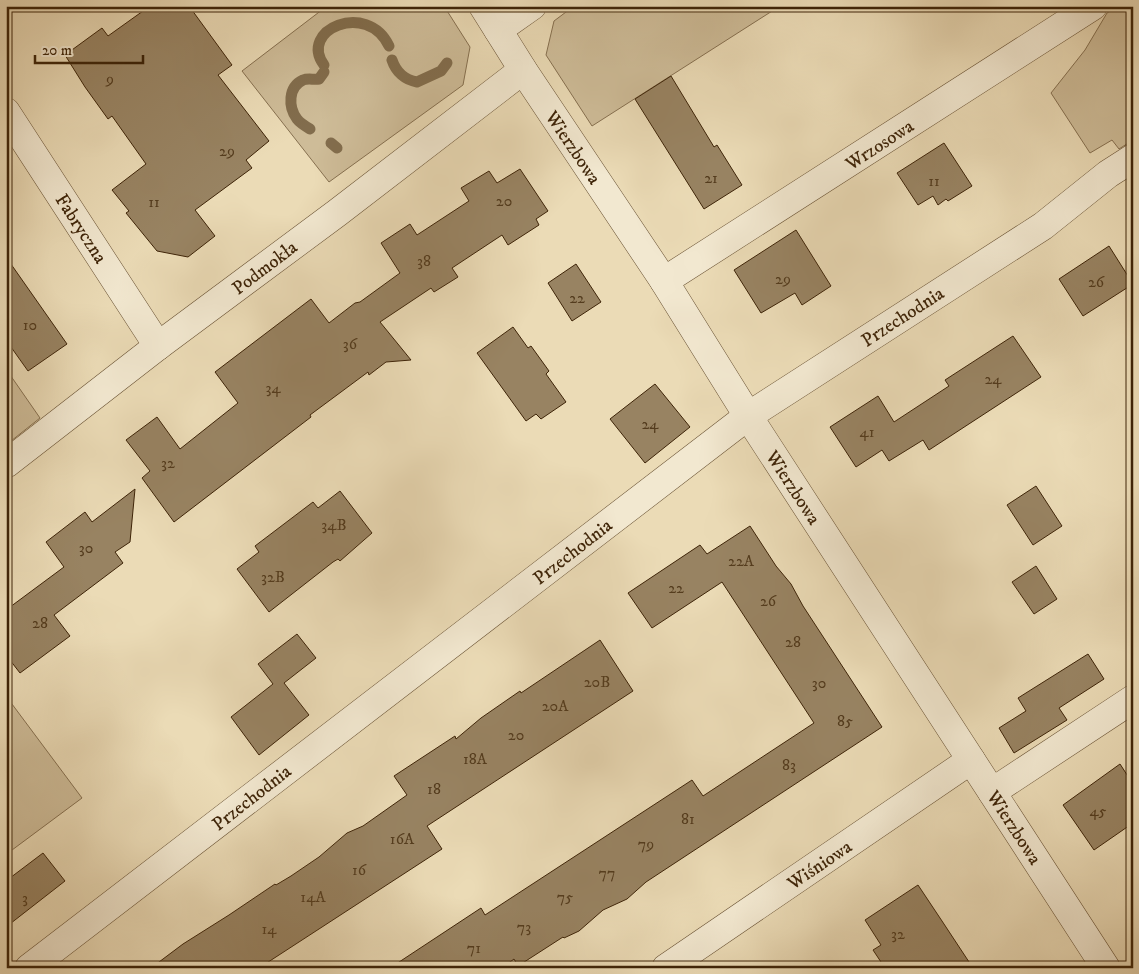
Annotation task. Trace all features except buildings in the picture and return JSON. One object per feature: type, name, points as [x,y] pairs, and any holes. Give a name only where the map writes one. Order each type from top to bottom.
[{"type":"street","name":"Wierzbowa","points":[[483,6],[523,70],[664,282],[748,416],[1106,968]]},
{"type":"street","points":[[498,30],[532,6]]},
{"type":"street","name":"Wrzosowa","points":[[664,282],[1093,6]]},
{"type":"street","name":"Podmokła","points":[[6,464],[158,346],[338,213],[523,70]]},
{"type":"street","name":"Fabryczna","points":[[6,112],[158,346]]},
{"type":"street","name":"Przechodnia","points":[[29,968],[748,416],[1043,226],[1108,174],[1133,158]]},
{"type":"street","points":[[992,792],[1133,699]]},
{"type":"street","name":"Wiśniowa","points":[[682,963],[971,760]]},
{"type":"shaded area","points":[[327,6],[444,6],[470,47],[463,85],[329,182],[242,71]]},
{"type":"shaded area","points":[[574,6],[780,6],[592,126],[546,55],[554,21]]},
{"type":"shaded area","points":[[1118,6],[1133,6],[1133,140],[1119,149],[1112,140],[1090,153],[1051,93],[1085,50],[1107,13]]},
{"type":"shaded area","points":[[6,369],[40,418],[6,445]]},
{"type":"shaded area","points":[[6,696],[82,798],[8,853],[6,851]]},
{"type":"waterway","points":[[324,65],[318,52],[320,41],[327,31],[338,25],[352,23],[366,25],[379,32],[389,46]]},
{"type":"waterway","points":[[392,60],[402,75],[417,82],[441,71],[447,63]]},
{"type":"waterway","points":[[310,129],[300,122],[294,114],[291,103],[292,92],[298,83],[307,79],[319,79],[324,72]]},
{"type":"waterway","points":[[331,143],[337,148]]}]
